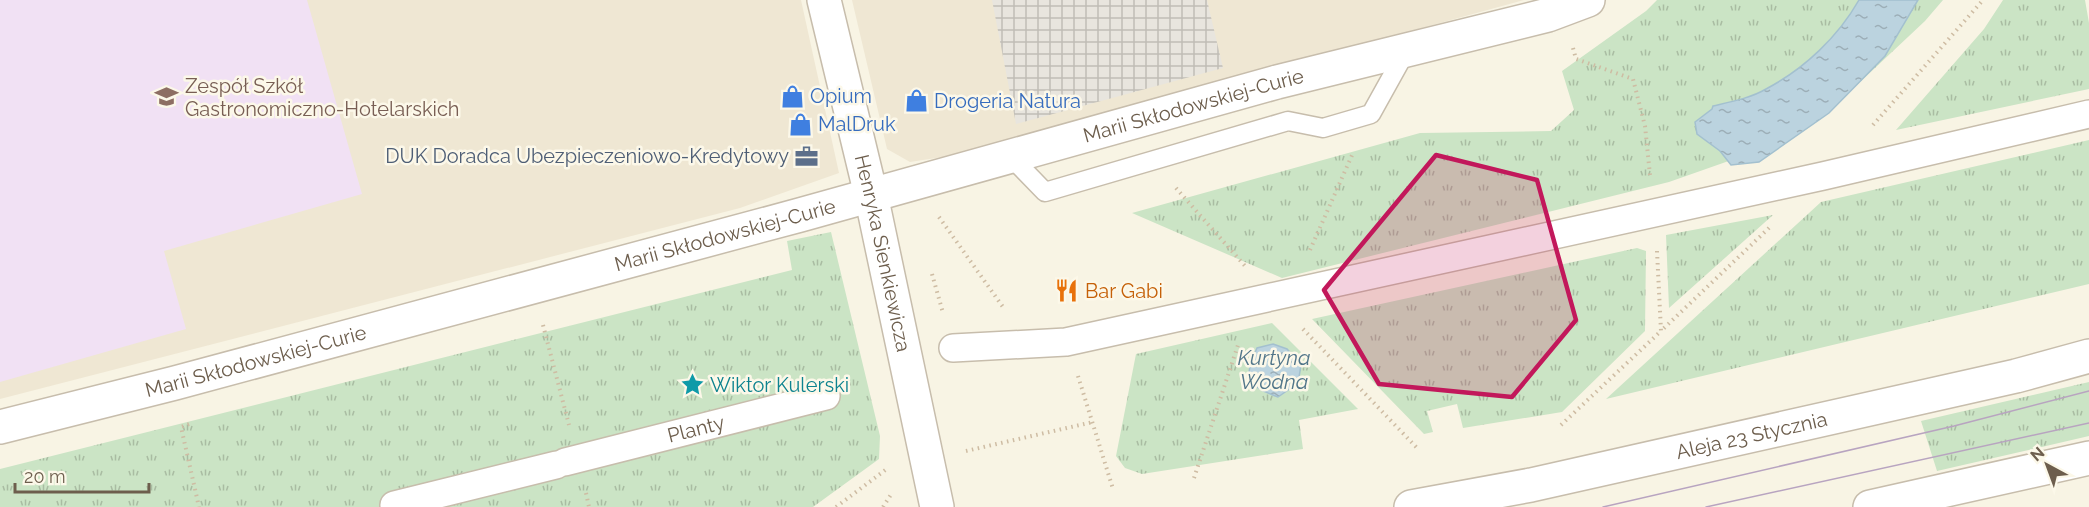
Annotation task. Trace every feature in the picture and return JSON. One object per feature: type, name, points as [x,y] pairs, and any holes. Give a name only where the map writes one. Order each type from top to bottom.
[{"type":"street","name":"Henryka Sienkiewicza","points":[[824,0],[871,195],[937,507]]},
{"type":"street","name":"Marii Skłodowskiej-Curie","points":[[0,428],[533,287],[1277,82],[1548,15],[1588,0]]},
{"type":"street","points":[[953,348],[1066,342],[1823,176],[2089,114]]},
{"type":"street","name":"Aleja 23 Stycznia","points":[[1411,507],[1531,485],[2016,376],[2089,356]]},
{"type":"street","name":"Planty","points":[[389,506],[826,396]]},
{"type":"street","points":[[1870,507],[2089,458]]},
{"type":"lane","points":[[1011,157],[1045,192],[1288,121],[1323,128],[1371,114],[1406,51]]},
{"type":"path","points":[[1868,130],[1983,0]]},
{"type":"path","points":[[1291,292],[1371,114]]},
{"type":"path","points":[[936,212],[1029,344]]},
{"type":"path","points":[[930,268],[953,348]]},
{"type":"path","points":[[533,287],[566,462],[589,507]]},
{"type":"path","points":[[1194,478],[1252,300]]},
{"type":"path","points":[[1562,425],[1661,331]]},
{"type":"path","points":[[1066,342],[1094,422],[1113,489]]},
{"type":"path","points":[[176,383],[189,424],[181,427],[199,507]]},
{"type":"path","points":[[959,453],[1094,422]]},
{"type":"path","points":[[836,507],[888,468],[900,466]]},
{"type":"highlighted area","points":[[1436,155],[1537,180],[1576,320],[1512,397],[1379,384],[1324,290]]},
{"type":"shaded area","points":[[0,0],[801,0],[839,173],[740,208],[0,399]]},
{"type":"shaded area","name":"Zespół Szkół Gastronomiczno-Hotelarskich","points":[[0,0],[307,0],[362,194],[164,251],[186,329],[0,382]]},
{"type":"shaded area","points":[[852,0],[1524,0],[962,154],[910,162],[887,149]]},
{"type":"shaded area","points":[[992,0],[1207,0],[1223,68],[1016,124]]},
{"type":"green space","points":[[1657,0],[1943,0],[1925,21],[1859,83],[1777,144],[1669,182],[1282,278],[1132,213],[1420,133],[1551,131],[1574,110],[1562,71],[1646,11]]},
{"type":"green space","points":[[2003,0],[2085,0],[2089,23],[2089,89],[1896,130],[1984,29]]},
{"type":"green space","points":[[2089,140],[2089,284],[1606,399],[1821,202]]},
{"type":"green space","points":[[1773,215],[1669,308],[1666,235]]},
{"type":"green space","points":[[831,232],[880,436],[879,459],[813,507],[0,507],[0,469],[792,270],[787,241]]},
{"type":"green space","points":[[1637,248],[1646,251],[1645,331],[1562,412],[1463,428],[1457,404],[1427,411],[1433,432],[1424,434],[1312,319]]},
{"type":"green space","points":[[1272,323],[1358,409],[1299,420],[1303,449],[1142,474],[1125,468],[1116,456],[1136,354]]},
{"type":"green space","points":[[2089,382],[2089,436],[1937,471],[1921,421]]},
{"type":"water","points":[[1859,0],[1918,0],[1885,56],[1829,113],[1759,162],[1731,165],[1720,151],[1697,134],[1695,122],[1713,106],[1760,92],[1807,62],[1841,27]]},
{"type":"water","name":"Kurtyna Wodna","points":[[1273,344],[1287,349],[1301,365],[1298,383],[1278,397],[1259,389],[1250,380],[1249,374],[1257,348]]},
{"type":"tram line","points":[[1603,507],[1954,426],[2089,391]]},
{"type":"tram line","points":[[1706,507],[2089,423]]},
{"type":"place","name":"Opium","points":[[792,96]]},
{"type":"place","name":"Zespół Szkół Gastronomiczno-Hotelarskich","points":[[167,97]]},
{"type":"place","name":"Drogeria Natura","points":[[916,101]]},
{"type":"place","name":"MalDruk","points":[[800,124]]},
{"type":"place","name":"DUK Doradca Ubezpieczeniowo-Kredytowy","points":[[807,156]]},
{"type":"place","name":"Bar Gabi","points":[[1067,291]]},
{"type":"place","name":"Wiktor Kulerski","points":[[692,385]]}]
